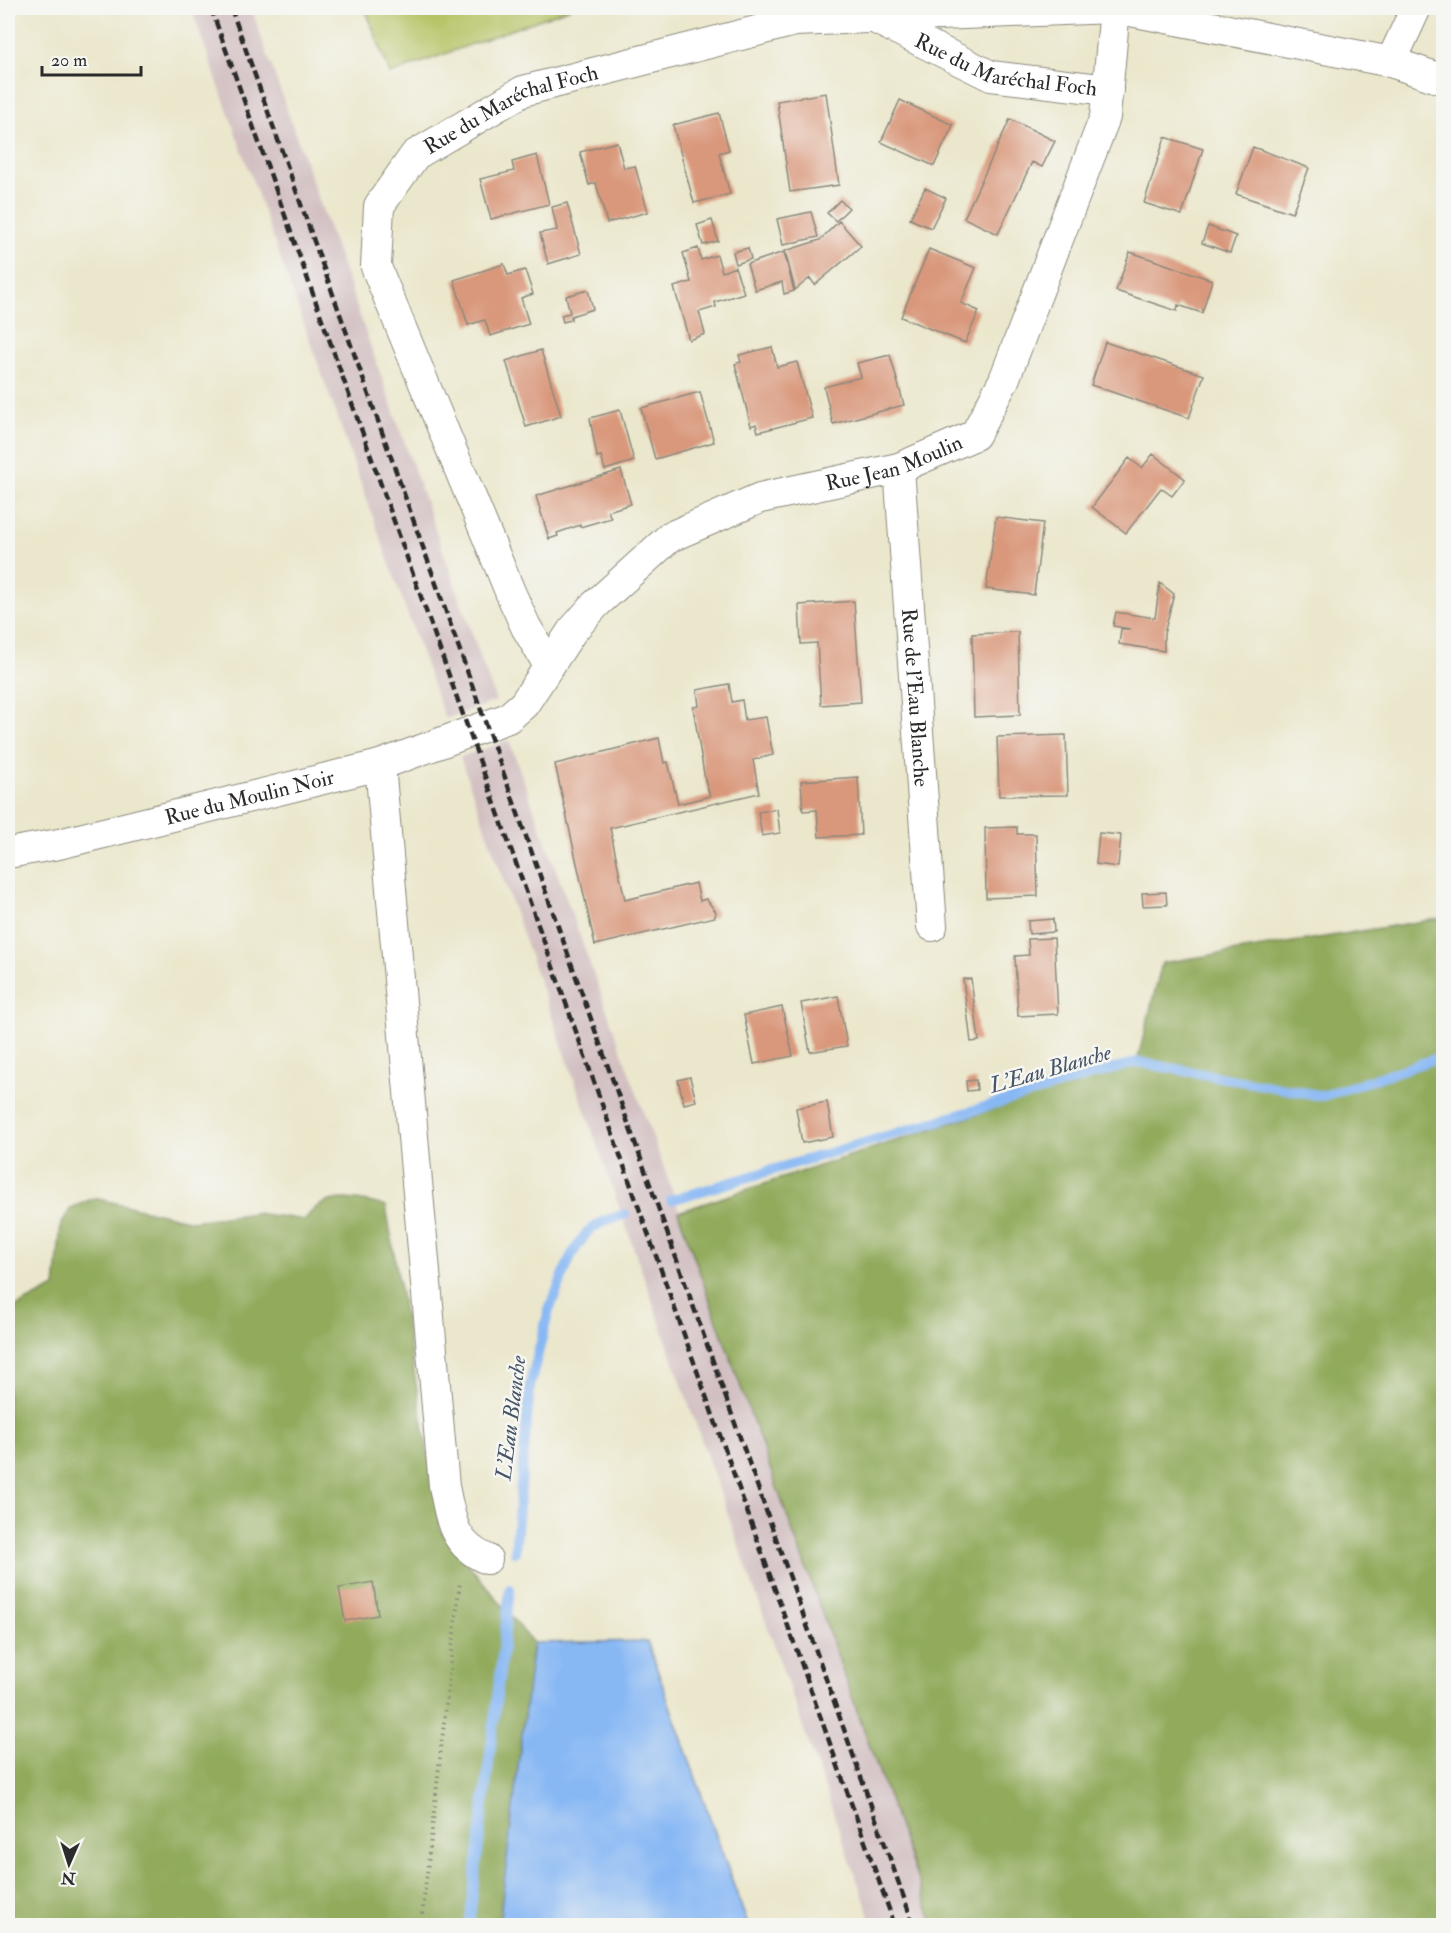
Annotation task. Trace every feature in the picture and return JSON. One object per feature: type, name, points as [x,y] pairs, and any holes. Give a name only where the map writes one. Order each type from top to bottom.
[{"type":"street","name":"Rue du Maréchal Foch","points":[[548,664],[526,627],[511,594],[376,267],[379,207],[416,155],[523,91],[795,21],[1114,8],[1391,62],[1443,80]]},
{"type":"street","name":"Rue Jean Moulin","points":[[486,726],[519,711],[572,631],[595,605],[670,537],[760,498],[899,468],[975,435],[1004,380],[1105,117],[1114,8]]},
{"type":"street","points":[[1391,62],[1416,8]]},
{"type":"street","name":"Rue du Maréchal Foch","points":[[872,18],[991,75],[1108,90]]},
{"type":"street","name":"Rue de l'Eau Blanche","points":[[899,468],[932,926]]},
{"type":"street","name":"Rue du Moulin Noir","points":[[8,853],[59,844],[380,765],[486,726]]},
{"type":"street","points":[[380,765],[444,1486],[458,1537],[479,1556]]},
{"type":"path","points":[[421,1926],[460,1581],[479,1556]]},
{"type":"shaded area","points":[[191,8],[251,8],[496,701],[445,719]]},
{"type":"shaded area","points":[[509,740],[934,1925],[873,1925],[460,757]]},
{"type":"green space","points":[[365,8],[571,8],[390,74]]},
{"type":"green space","points":[[1443,918],[1443,1925],[934,1925],[678,1212],[1137,1062],[1162,963]]},
{"type":"green space","points":[[94,1198],[192,1221],[255,1213],[305,1220],[321,1204],[341,1199],[386,1206],[441,1531],[533,1643],[499,1925],[8,1926],[8,1311],[55,1287],[61,1224],[71,1208]]},
{"type":"water","points":[[647,1641],[748,1925],[499,1925],[533,1643]]},
{"type":"building","points":[[826,93],[839,185],[790,192],[777,101]]},
{"type":"building","points":[[900,100],[953,125],[934,166],[881,142]]},
{"type":"building","points":[[719,113],[729,150],[719,153],[730,194],[694,203],[673,125]]},
{"type":"building","points":[[1010,119],[1055,141],[1042,167],[1032,162],[998,234],[964,218]]},
{"type":"building","points":[[1165,137],[1203,149],[1182,215],[1144,203]]},
{"type":"building","points":[[617,142],[624,168],[635,166],[648,212],[607,223],[596,183],[589,185],[580,152]]},
{"type":"building","points":[[1253,147],[1309,168],[1292,213],[1236,194]]},
{"type":"building","points":[[537,155],[549,204],[491,219],[480,179],[514,171],[512,162]]},
{"type":"building","points":[[925,188],[946,198],[931,228],[910,219]]},
{"type":"building","points":[[840,200],[849,208],[836,221],[827,213]]},
{"type":"building","points":[[567,203],[581,254],[548,264],[540,233],[557,230],[552,207]]},
{"type":"building","points":[[811,212],[818,237],[783,245],[777,219]]},
{"type":"building","points":[[712,220],[718,241],[703,245],[697,225]]},
{"type":"building","points":[[839,221],[861,246],[815,285],[810,278],[795,290],[785,251],[820,240]]},
{"type":"building","points":[[1208,226],[1236,236],[1230,253],[1202,243]]},
{"type":"building","points":[[698,248],[701,260],[717,255],[722,272],[735,267],[744,293],[715,302],[716,307],[699,312],[705,334],[689,340],[674,287],[691,282],[683,253]]},
{"type":"building","points":[[748,248],[751,259],[736,264],[733,252]]},
{"type":"building","points":[[929,249],[976,268],[961,303],[979,311],[965,343],[901,317]]},
{"type":"building","points":[[784,252],[794,291],[784,294],[782,282],[755,290],[747,264]]},
{"type":"building","points":[[1130,252],[1212,280],[1202,313],[1178,305],[1177,311],[1116,291]]},
{"type":"building","points":[[504,264],[508,275],[525,270],[533,294],[521,298],[529,324],[490,336],[485,320],[468,325],[454,280]]},
{"type":"building","points":[[588,290],[593,309],[571,316],[571,320],[563,322],[561,315],[570,313],[566,296]]},
{"type":"building","points":[[1105,342],[1204,375],[1189,418],[1091,385]]},
{"type":"building","points":[[772,347],[777,367],[797,362],[812,418],[758,432],[756,424],[751,426],[735,364],[741,362],[739,355]]},
{"type":"building","points":[[541,350],[561,416],[526,427],[506,361]]},
{"type":"building","points":[[890,355],[904,405],[833,424],[824,387],[861,377],[857,363]]},
{"type":"building","points":[[700,392],[714,442],[655,459],[641,408]]},
{"type":"building","points":[[620,410],[634,461],[605,470],[601,456],[597,457],[590,418]]},
{"type":"building","points":[[1153,454],[1185,479],[1172,496],[1161,488],[1126,533],[1092,507],[1129,458],[1142,468]]},
{"type":"building","points":[[621,470],[631,504],[608,511],[611,518],[580,527],[580,525],[557,533],[558,536],[549,539],[536,496]]},
{"type":"building","points":[[996,517],[1043,523],[1034,595],[986,589]]},
{"type":"building","points":[[1160,583],[1174,594],[1164,634],[1164,651],[1119,644],[1121,629],[1130,629],[1113,626],[1116,612],[1155,618]]},
{"type":"building","points":[[854,601],[861,702],[821,705],[817,643],[801,644],[799,605]]},
{"type":"building","points":[[1018,632],[1020,715],[974,717],[972,634]]},
{"type":"building","points":[[729,684],[732,702],[742,700],[745,720],[766,717],[773,755],[753,760],[759,793],[610,828],[625,900],[696,883],[700,901],[706,899],[716,912],[715,917],[595,945],[555,764],[659,738],[664,763],[668,762],[678,804],[710,796],[705,780],[693,707],[699,706],[697,690]]},
{"type":"building","points":[[1066,735],[1068,795],[999,796],[997,737]]},
{"type":"building","points":[[858,777],[861,835],[819,837],[817,810],[803,811],[801,781]]},
{"type":"building","points":[[777,809],[780,833],[762,836],[758,812]]},
{"type":"building","points":[[1017,827],[1017,834],[1036,834],[1038,896],[986,898],[985,828]]},
{"type":"building","points":[[1099,833],[1121,835],[1118,867],[1096,864]]},
{"type":"building","points":[[1166,892],[1167,905],[1143,906],[1142,893]]},
{"type":"building","points":[[1053,919],[1054,932],[1029,934],[1028,921]]},
{"type":"building","points":[[1054,938],[1058,1014],[1018,1016],[1015,956],[1029,955],[1028,939]]},
{"type":"building","points":[[963,979],[971,979],[979,1041],[971,1042]]},
{"type":"building","points":[[838,996],[847,1046],[810,1052],[801,1003]]},
{"type":"building","points":[[782,1007],[793,1056],[754,1064],[744,1015]]},
{"type":"building","points":[[690,1077],[696,1101],[684,1104],[678,1080]]},
{"type":"building","points":[[976,1080],[977,1090],[967,1091],[966,1081]]},
{"type":"building","points":[[827,1102],[833,1137],[802,1143],[796,1108]]},
{"type":"building","points":[[373,1582],[378,1615],[345,1621],[339,1588]]},
{"type":"waterway","name":"L'Eau Blanche","points":[[671,1200],[1137,1062],[1323,1096],[1444,1056]]},
{"type":"waterway","name":"L'Eau Blanche","points":[[515,1552],[530,1385],[549,1310],[571,1256],[587,1232],[604,1221],[625,1214]]},
{"type":"waterway","name":"L'Eau Blanche","points":[[469,1926],[510,1589]]},
{"type":"railway","points":[[211,8],[895,1926]]},
{"type":"railway","points":[[231,8],[914,1926]]}]
